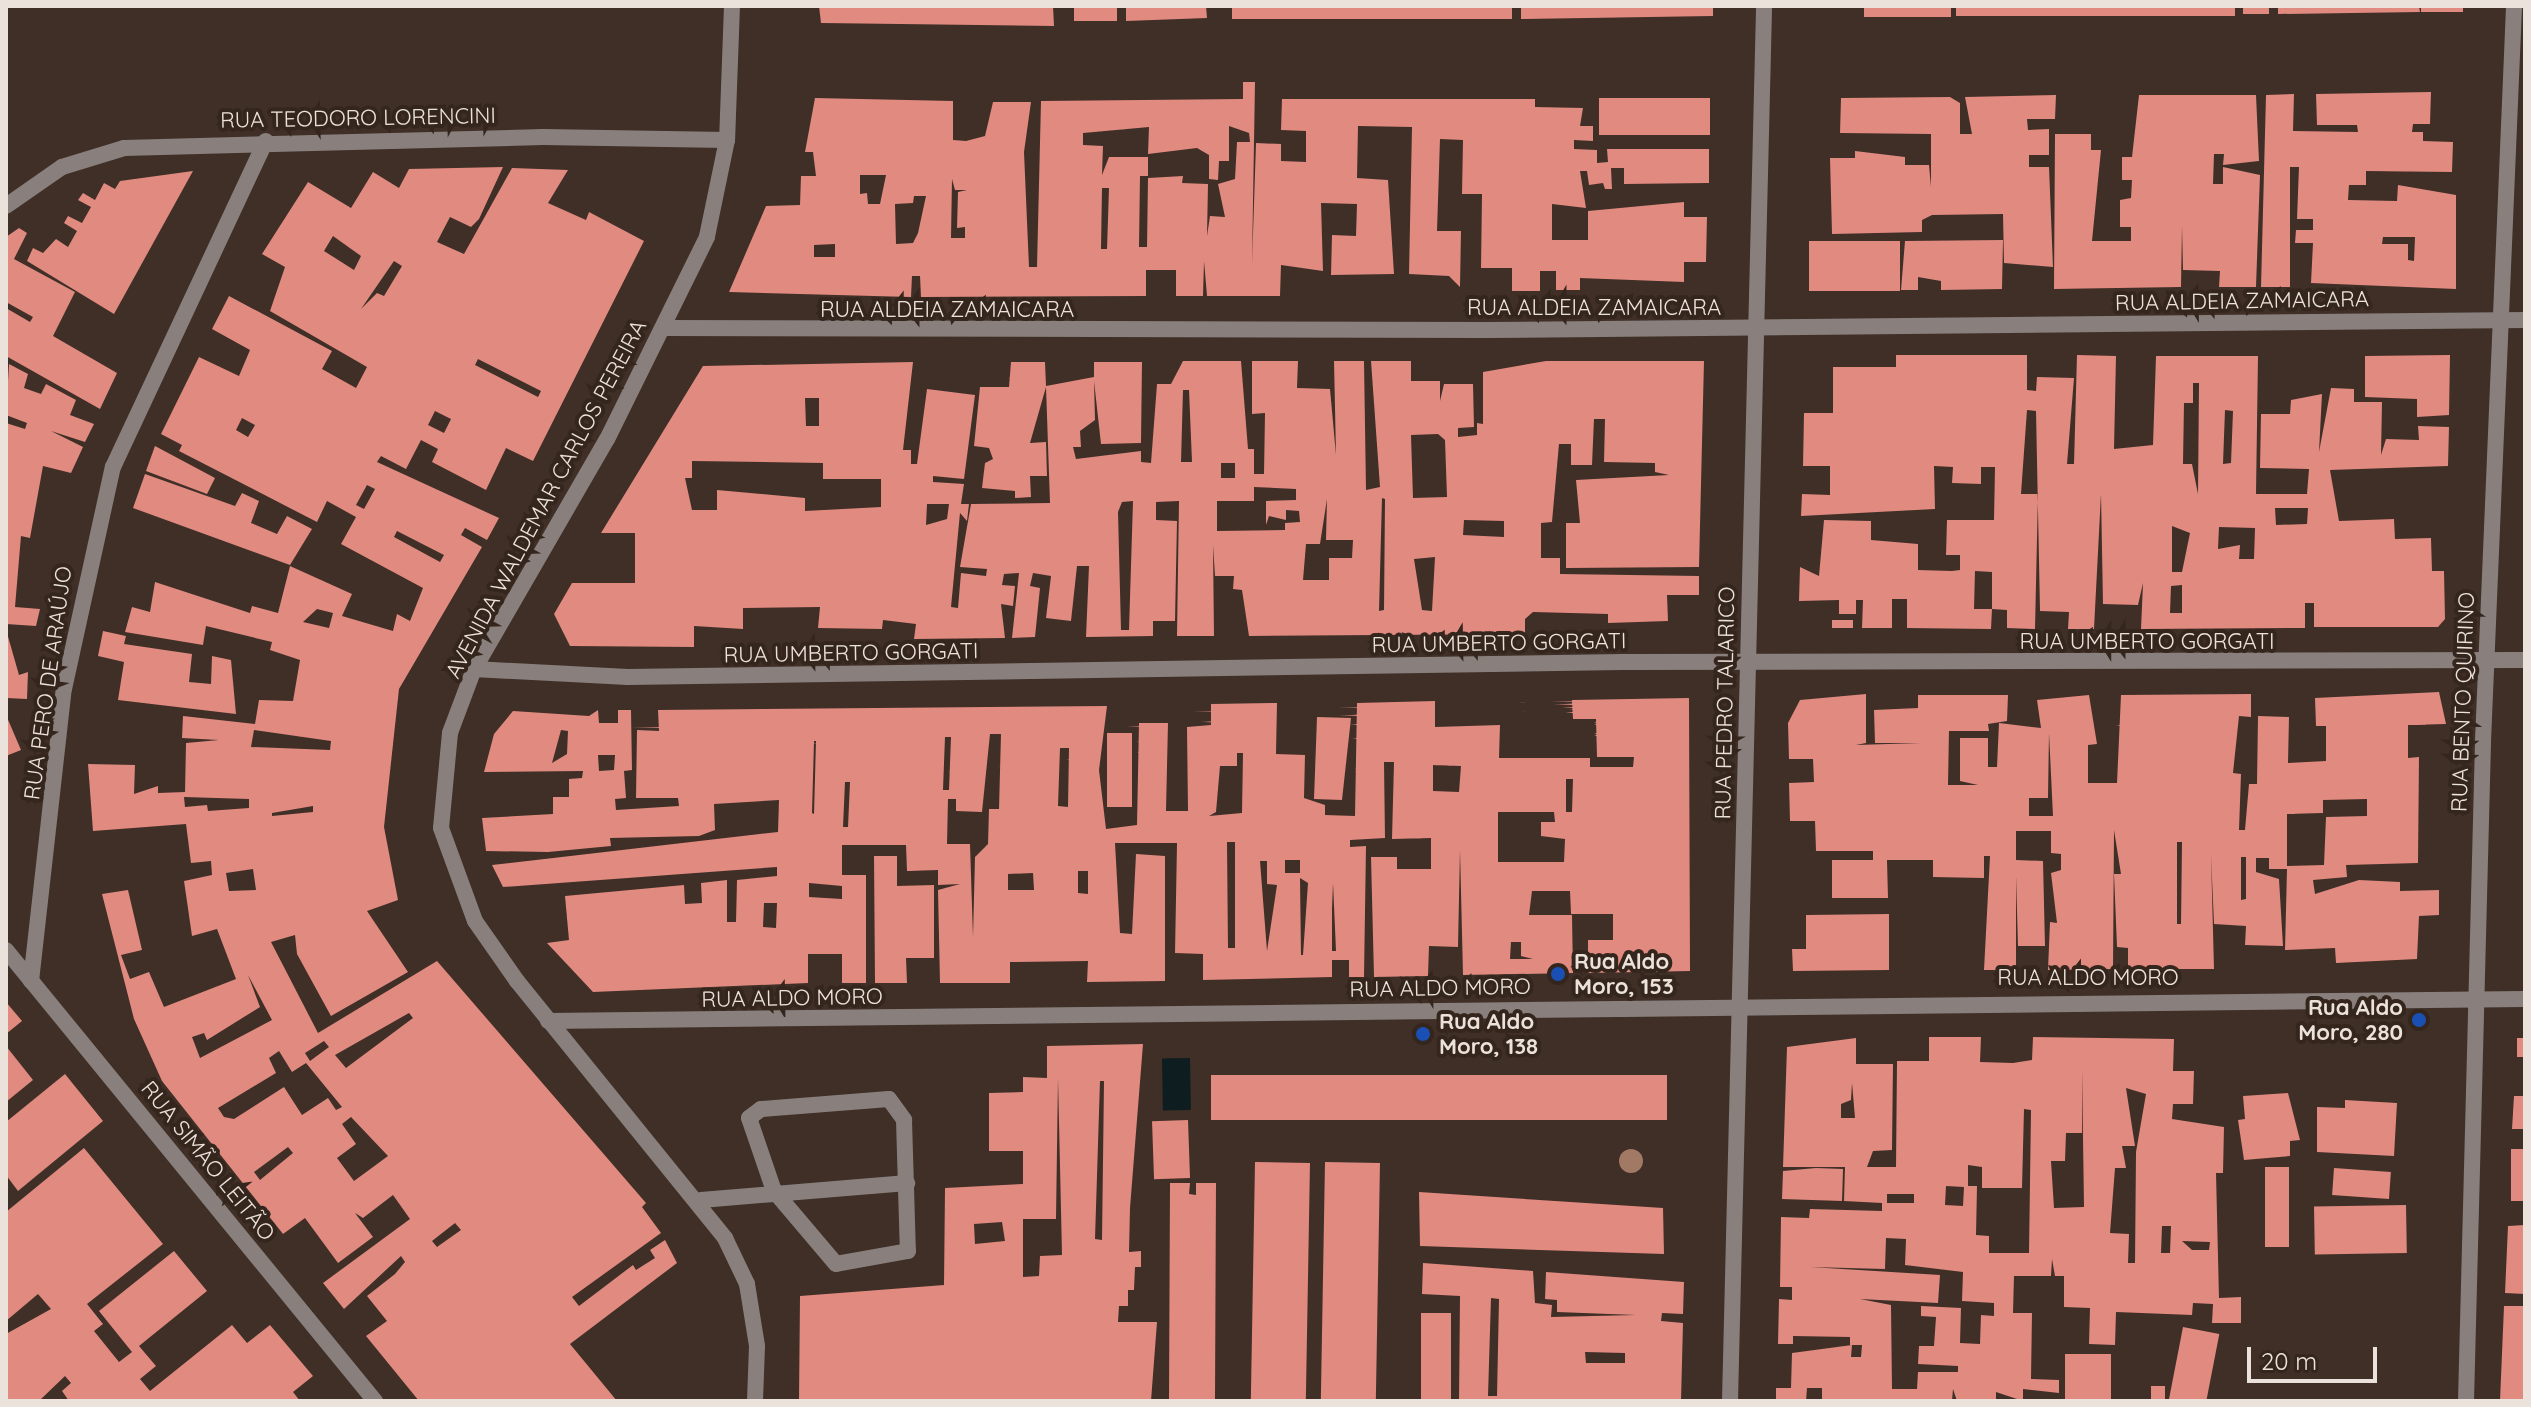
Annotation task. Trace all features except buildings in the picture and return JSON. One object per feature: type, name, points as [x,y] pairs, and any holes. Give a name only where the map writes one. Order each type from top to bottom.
[{"type":"street","name":"AVENIDA WALDEMAR CARLOS PEREIRA","points":[[732,6],[727,140],[707,237],[664,328],[474,669],[450,733],[441,828],[475,921],[548,1021],[701,1200],[747,1284],[757,1346],[755,1401]]},
{"type":"street","name":"RUA PEDRO TALARICO","points":[[1730,1401],[1744,1002],[1746,664],[1764,6]]},
{"type":"street","name":"RUA BENTO QUIRINO","points":[[2466,1401],[2474,998],[2514,6]]},
{"type":"street","name":"RUA TEODORO LORENCINI","points":[[6,206],[62,167],[124,148],[266,141],[727,140]]},
{"type":"street","name":"RUA PERO DE ARAÚJO","points":[[31,981],[64,689],[113,467],[266,141]]},
{"type":"street","name":"RUA ALDEIA ZAMAICARA","points":[[664,328],[1753,328],[2525,320]]},
{"type":"street","name":"RUA UMBERTO GORGATI","points":[[474,669],[644,677],[1746,664],[2525,660]]},
{"type":"street","name":"RUA SIMÃO LEITÃO","points":[[6,950],[375,1401]]},
{"type":"street","name":"RUA ALDO MORO","points":[[548,1021],[1744,1002],[2525,999]]},
{"type":"street","points":[[889,1099],[904,1120],[908,1251],[836,1264],[774,1191],[749,1118],[753,1112],[889,1099]]},
{"type":"street","points":[[701,1200],[774,1191],[907,1183]]},
{"type":"shaded area","points":[[1162,1058],[1190,1058],[1191,1110],[1163,1110]]},
{"type":"place","name":"Rua Aldo Moro, 153","points":[[1558,974]]},
{"type":"place","name":"Rua Aldo Moro, 280","points":[[2419,1020]]},
{"type":"place","name":"Rua Aldo Moro, 138","points":[[1423,1034]]}]
